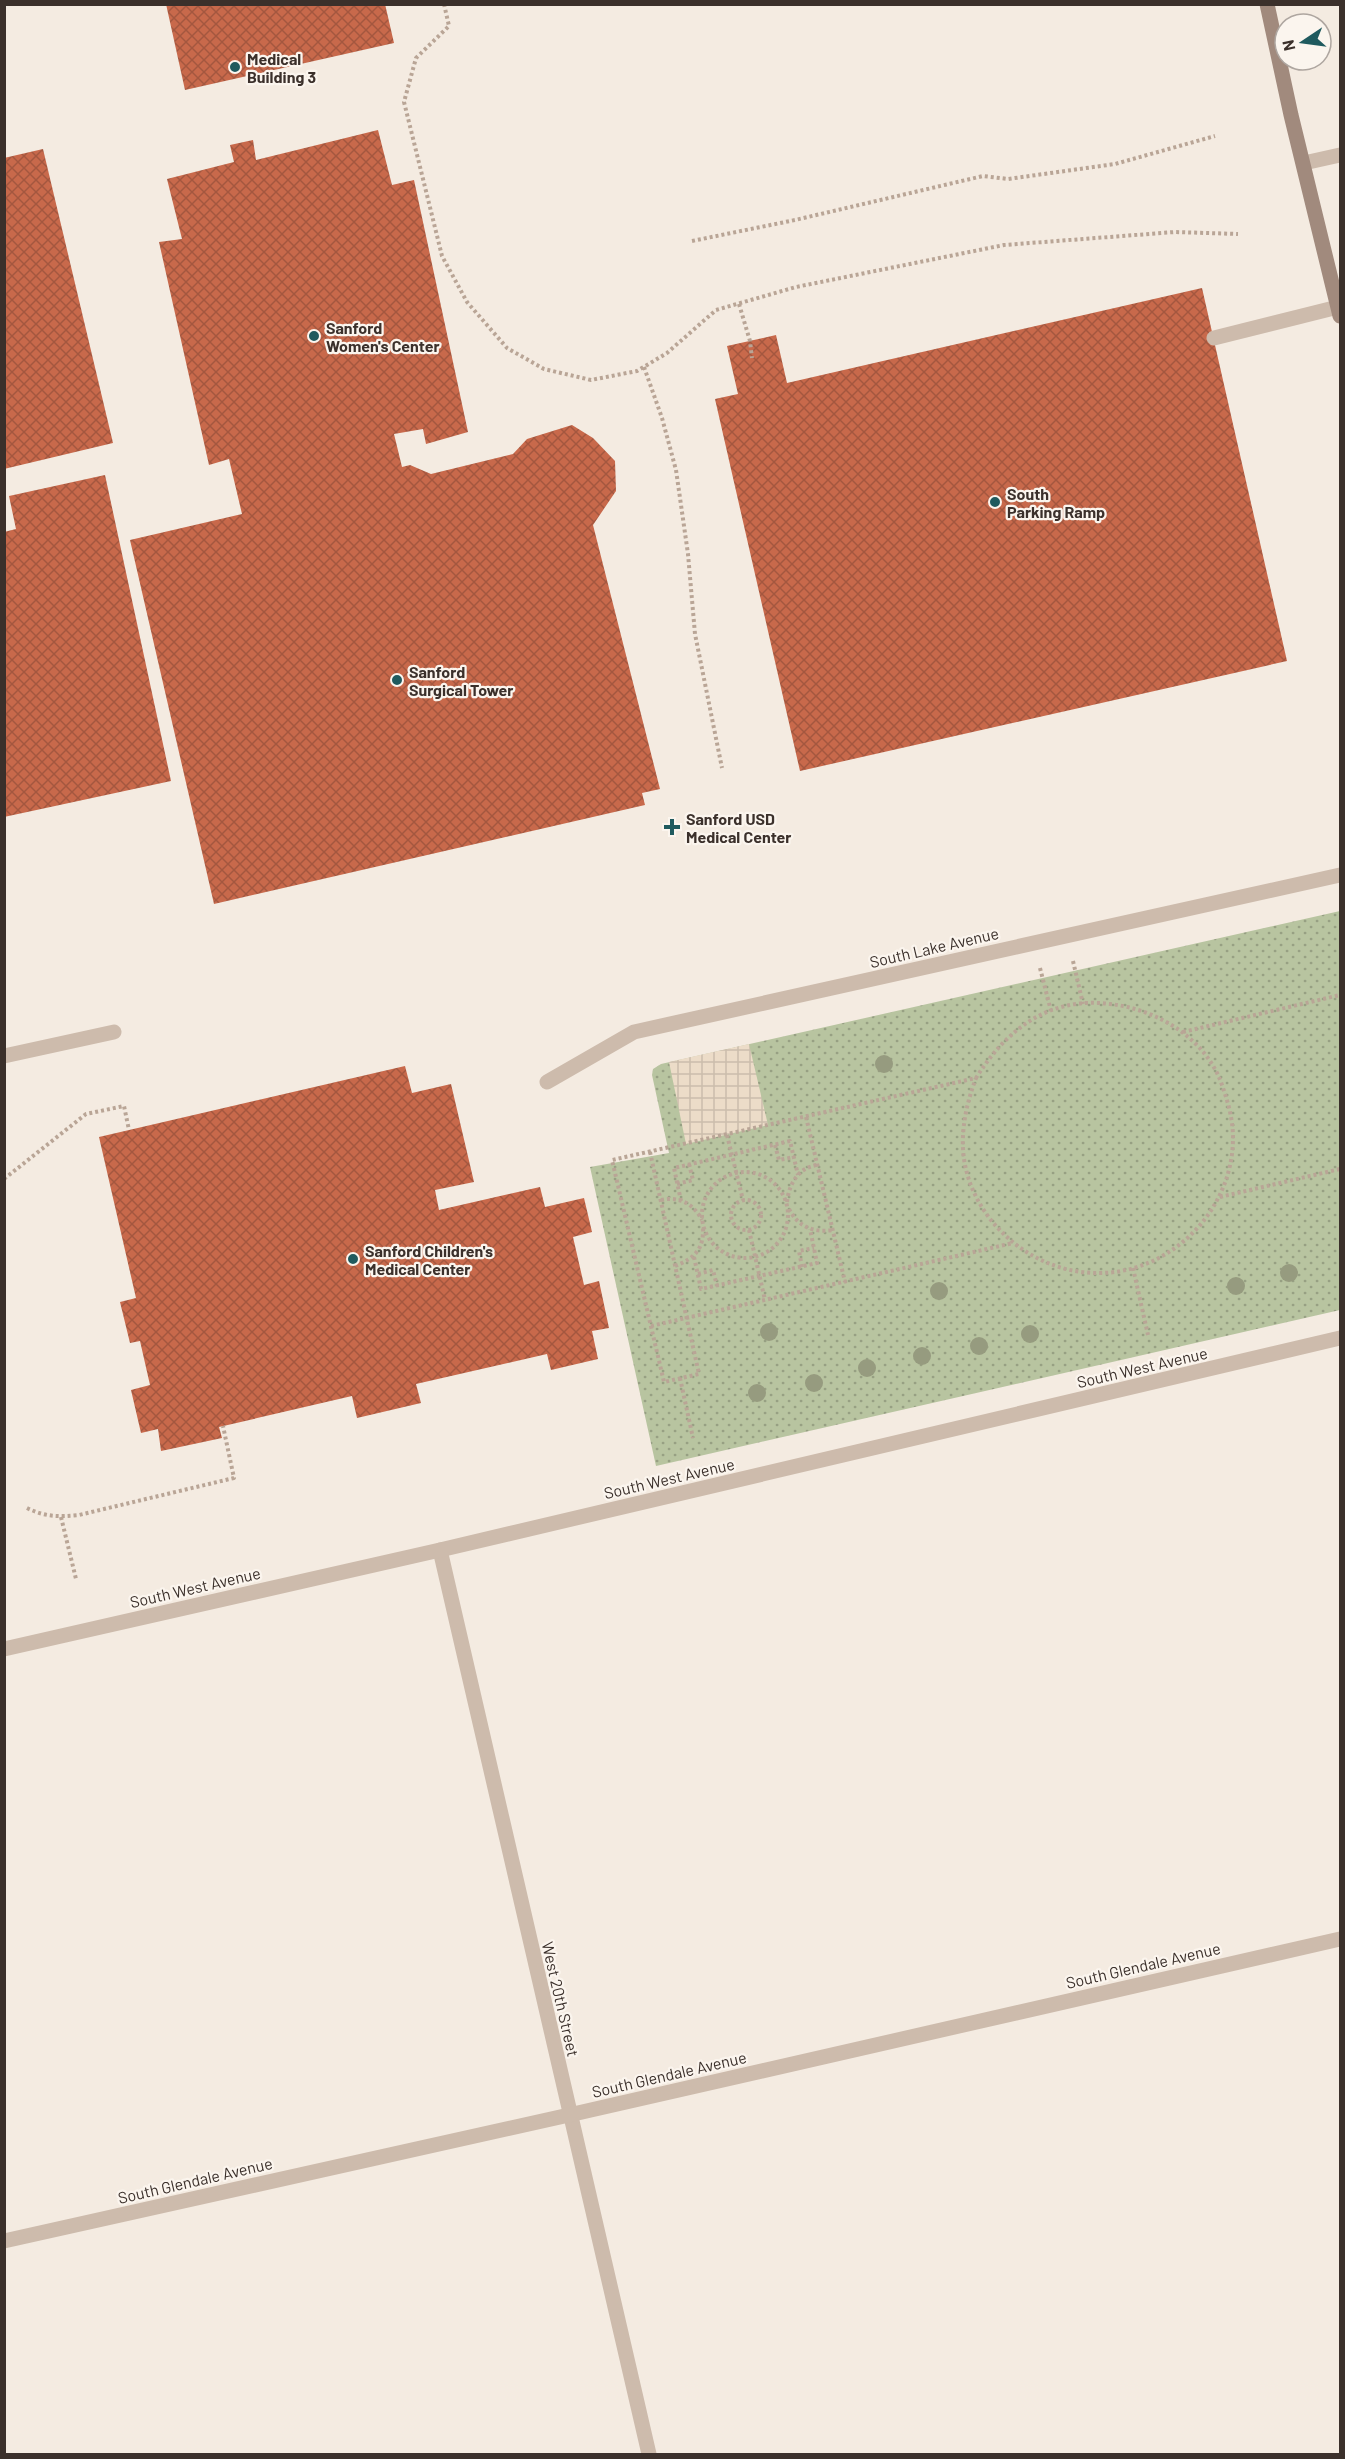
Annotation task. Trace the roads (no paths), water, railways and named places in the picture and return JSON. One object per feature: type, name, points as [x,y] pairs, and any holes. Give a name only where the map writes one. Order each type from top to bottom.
[{"type":"street","points":[[1214,338],[1339,311],[1305,164],[1291,115],[1267,4]]},
{"type":"street","points":[[1305,164],[1341,155]]},
{"type":"street","name":"South Lake Avenue","points":[[547,1082],[634,1032],[1341,875]]},
{"type":"street","points":[[4,1056],[114,1032]]},
{"type":"street","name":"South West Avenue","points":[[4,1649],[440,1550],[1341,1338]]},
{"type":"street","name":"West 20th Street","points":[[440,1550],[649,2454]]},
{"type":"street","name":"South Glendale Avenue","points":[[4,2241],[1341,1939]]},
{"type":"place","name":"Medical Building 3","points":[[235,67]]},
{"type":"place","name":"Sanford Women's Center","points":[[314,336]]},
{"type":"place","name":"South Parking Ramp","points":[[995,502]]},
{"type":"place","name":"Sanford Surgical Tower","points":[[397,680]]},
{"type":"place","name":"Sanford USD Medical Center","points":[[672,827]]},
{"type":"place","name":"Sanford Children's Medical Center","points":[[353,1259]]}]
